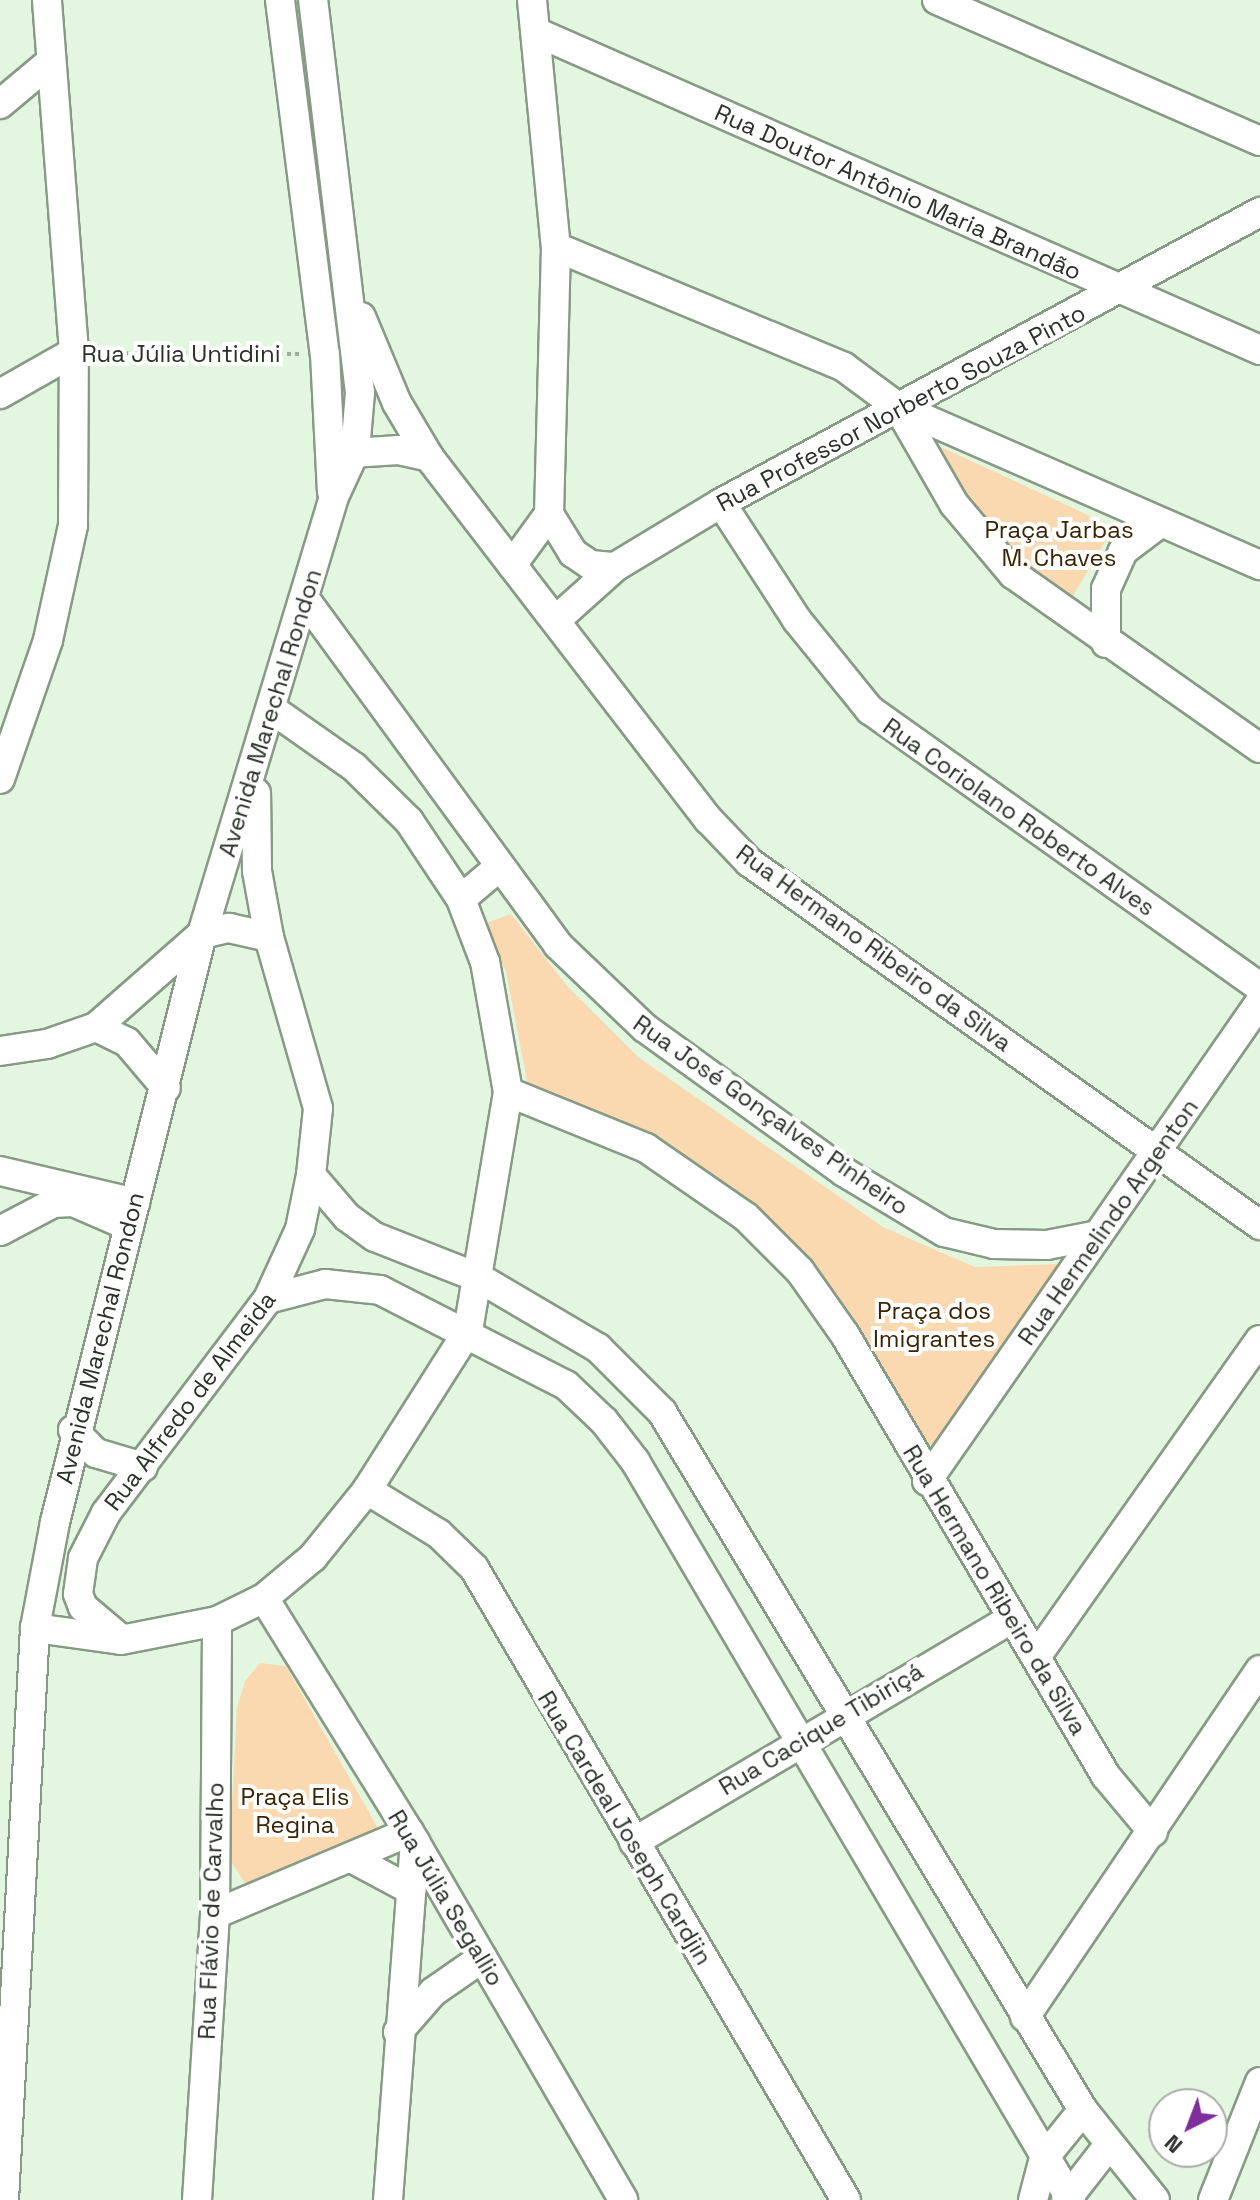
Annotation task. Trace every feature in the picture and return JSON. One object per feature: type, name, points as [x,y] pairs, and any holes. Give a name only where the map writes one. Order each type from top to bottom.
[{"type":"street","points":[[0,779],[48,640],[73,525],[74,352],[49,63],[47,0]]},
{"type":"street","name":"Avenida Marechal Rondon","points":[[280,0],[329,396],[343,453]]},
{"type":"street","name":"Avenida Marechal Rondon","points":[[4,2200],[37,1617],[73,1430],[166,1088],[202,934],[273,710],[360,393],[313,0]]},
{"type":"street","points":[[532,0],[556,247],[549,514],[573,553],[591,565],[615,567]]},
{"type":"street","points":[[937,0],[1259,140]]},
{"type":"street","name":"Rua Doutor Antônio Maria Brandão","points":[[536,32],[1260,350]]},
{"type":"street","points":[[0,104],[49,63]]},
{"type":"street","points":[[307,205],[339,199]]},
{"type":"street","name":"Rua Professor Norberto Souza Pinto","points":[[556,620],[615,567],[721,503],[1122,291],[1259,210]]},
{"type":"street","points":[[556,247],[844,367],[898,407],[1260,565]]},
{"type":"street","name":"Rua Hermano Ribeiro da Silva","points":[[349,290],[397,403],[429,457],[709,820],[749,862],[1260,1225]]},
{"type":"street","name":"Rua Júlia Untidini","points":[[0,394],[74,352]]},
{"type":"street","points":[[329,396],[360,393],[397,403]]},
{"type":"street","points":[[898,407],[954,504],[1013,574],[1052,606],[1260,748]]},
{"type":"street","points":[[343,453],[429,457]]},
{"type":"street","name":"Rua Coriolano Roberto Alves","points":[[721,503],[797,620],[870,710],[1260,987]]},
{"type":"street","points":[[1112,503],[1123,551]]},
{"type":"street","points":[[512,565],[549,514]]},
{"type":"street","points":[[1106,643],[1106,589],[1123,551],[1160,523]]},
{"type":"street","points":[[1052,606],[1106,589]]},
{"type":"street","name":"Rua José Gonçalves Pinheiro","points":[[305,599],[498,868],[558,945],[645,1028],[904,1211],[944,1232],[994,1244],[1047,1245],[1098,1235]]},
{"type":"street","points":[[37,1617],[66,1632],[121,1640],[217,1621],[264,1598],[313,1557],[367,1490],[468,1331],[508,1092],[502,1032],[461,899],[409,821],[354,767],[273,710]]},
{"type":"street","name":"Rua Alfredo de Almeida","points":[[121,1640],[83,1607],[78,1578],[91,1539],[268,1299],[300,1229],[311,1175],[318,1108],[269,937],[257,871],[256,768]]},
{"type":"street","points":[[461,899],[498,868]]},
{"type":"street","points":[[0,1051],[47,1044],[96,1027],[202,934],[229,928],[269,937]]},
{"type":"street","name":"Rua Hermelindo Argenton","points":[[927,1481],[1260,1002]]},
{"type":"street","points":[[96,1027],[127,1042],[166,1088]]},
{"type":"street","name":"Rua Hermano Ribeiro da Silva","points":[[508,1092],[646,1148],[746,1217],[800,1271],[845,1335],[927,1481],[1106,1776],[1153,1832]]},
{"type":"street","points":[[0,1171],[132,1214]]},
{"type":"street","points":[[311,1175],[347,1217],[375,1237],[479,1278],[598,1348],[662,1412],[1083,2110],[1108,2146],[1155,2200]]},
{"type":"street","points":[[0,1231],[53,1203],[73,1202],[132,1214]]},
{"type":"street","points":[[268,1299],[348,1283],[380,1290],[468,1331],[566,1385],[604,1421],[635,1461],[1068,2198],[1108,2146]]},
{"type":"street","points":[[1036,1657],[1260,1340]]},
{"type":"street","points":[[73,1430],[96,1453],[143,1467]]},
{"type":"street","name":"Rua Cardeal Joseph Cardjin","points":[[367,1490],[439,1534],[474,1568],[846,2200]]},
{"type":"street","name":"Rua Júlia Segallio","points":[[264,1598],[412,1837],[623,2200]]},
{"type":"street","name":"Rua Cacique Tibiriçá","points":[[634,1842],[844,1713],[1011,1619]]},
{"type":"street","name":"Rua Flávio de Carvalho","points":[[197,2200],[215,1914],[217,1621]]},
{"type":"street","points":[[1025,2017],[1260,1670]]},
{"type":"street","points":[[215,1914],[412,1837],[390,2197]]},
{"type":"street","points":[[355,1860],[411,1890]]},
{"type":"street","points":[[398,2032],[441,1985],[482,1958]]},
{"type":"street","points":[[1213,2200],[1254,2116],[1260,2082]]},
{"type":"street","points":[[1033,2200],[1044,2158],[1083,2110]]},
{"type":"path","name":"Rua Júlia Untidini","points":[[74,352],[325,354]]},
{"type":"green space","name":"Praça Jarbas M. Chaves","points":[[941,447],[1114,527],[1071,599],[1034,575],[976,514],[948,471]]},
{"type":"green space","name":"Praça dos Imigrantes","points":[[511,914],[567,986],[638,1057],[883,1227],[975,1267],[1062,1264],[936,1445],[919,1445],[777,1234],[528,1086],[506,972],[484,924]]},
{"type":"green space","name":"Praça Elis Regina","points":[[260,1663],[286,1666],[378,1828],[370,1849],[249,1889],[229,1859],[237,1707],[245,1681]]}]
